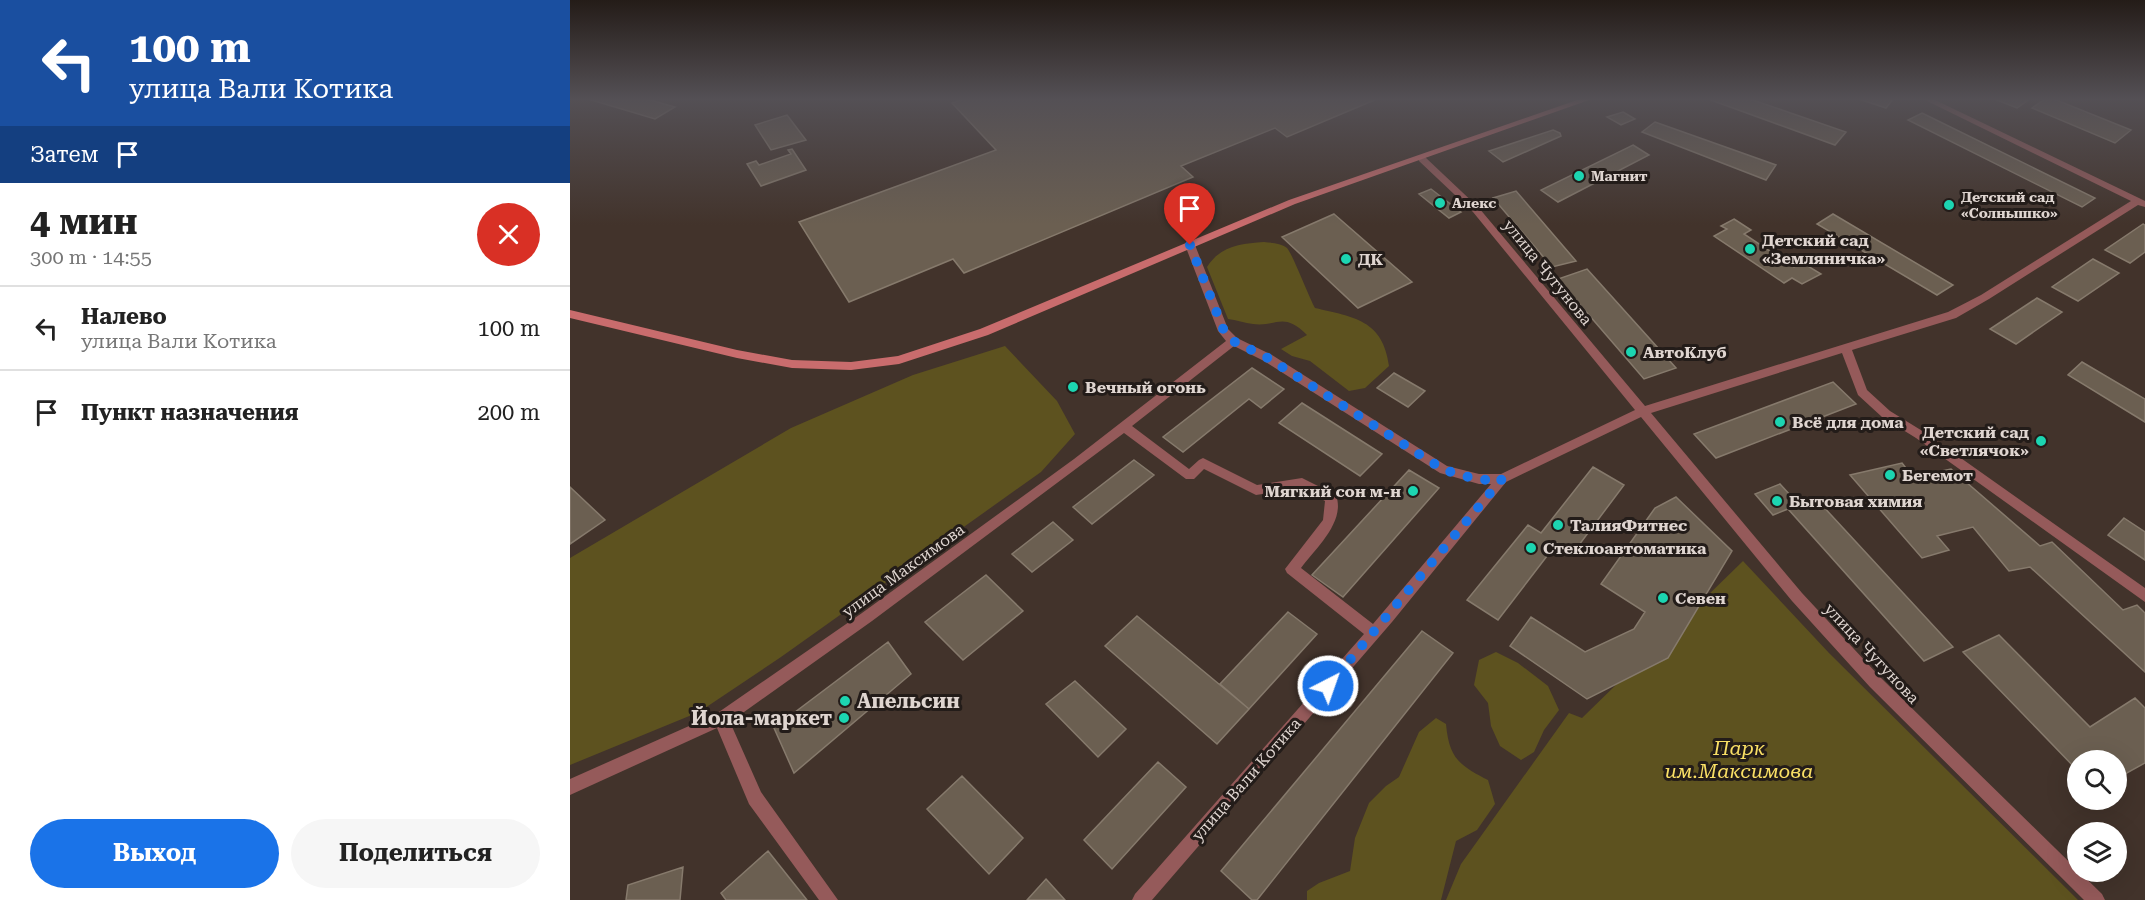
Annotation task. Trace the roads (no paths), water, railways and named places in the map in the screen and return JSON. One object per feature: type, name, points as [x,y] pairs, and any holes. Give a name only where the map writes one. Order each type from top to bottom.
[{"type":"main road","points":[[570,314],[737,354],[792,364],[826,367],[876,364],[922,354],[984,332],[1292,202],[1472,141]]},
{"type":"street","points":[[2014,141],[2142,203]]},
{"type":"street","name":"улица Чугунова","points":[[1422,159],[1476,210],[1641,412],[1797,597],[1875,682],[2096,900]]},
{"type":"street","points":[[1190,245],[1224,331],[1233,341],[1268,358],[1444,470],[1479,480],[1502,479],[1641,412],[1952,315],[2142,203]]},
{"type":"street","name":"улица Максимова","points":[[570,787],[721,719],[867,617],[1233,341]]},
{"type":"street","points":[[1846,349],[1862,392],[1886,414],[1920,435],[2145,596]]},
{"type":"street","points":[[1123,426],[1190,476],[1203,463],[1256,490],[1302,483],[1332,499],[1329,522],[1292,569],[1374,633]]},
{"type":"street","name":"улица Вали Котика","points":[[1141,900],[1374,633],[1502,479]]},
{"type":"street","points":[[721,719],[755,798],[829,900]]},
{"type":"street","points":[[570,792],[591,777]]},
{"type":"place","name":"Магнит","points":[[1579,176]]},
{"type":"place","name":"Алекс","points":[[1440,203]]},
{"type":"place","name":"Детский сад «Солнышко»","points":[[1949,205]]},
{"type":"place","name":"Детский сад «Земляничка»","points":[[1750,249]]},
{"type":"place","name":"ДК","points":[[1346,259]]},
{"type":"place","name":"АвтоКлуб","points":[[1631,352]]},
{"type":"place","name":"Вечный огонь","points":[[1073,387]]},
{"type":"place","name":"Всё для дома","points":[[1780,422]]},
{"type":"place","name":"Детский сад «Светлячок»","points":[[2041,441]]},
{"type":"place","name":"Бегемот","points":[[1890,475]]},
{"type":"place","name":"Мягкий сон м-н","points":[[1413,491]]},
{"type":"place","name":"Бытовая химия","points":[[1777,501]]},
{"type":"place","name":"ТалияФитнес","points":[[1558,525]]},
{"type":"place","name":"Стеклоавтоматика","points":[[1531,548]]},
{"type":"place","name":"Севен","points":[[1663,598]]},
{"type":"place","name":"Апельсин","points":[[845,701]]},
{"type":"place","name":"Йола-маркет","points":[[844,718]]},
{"type":"park label","name":"Парк им.Максимова","points":[[1739,760]]}]
